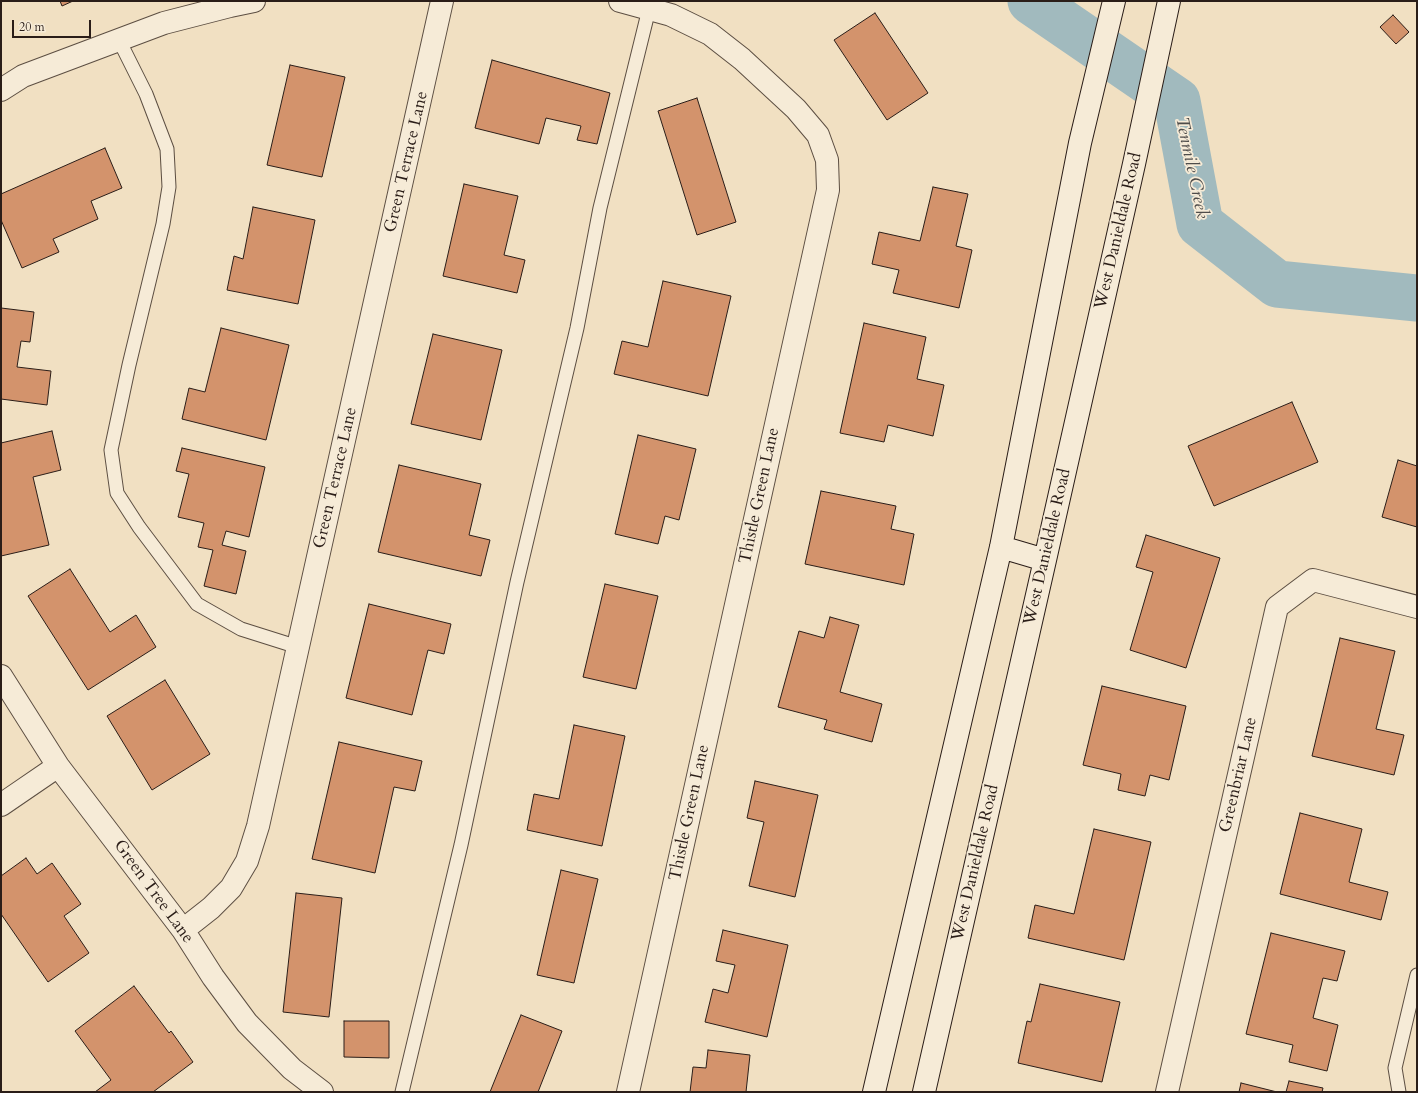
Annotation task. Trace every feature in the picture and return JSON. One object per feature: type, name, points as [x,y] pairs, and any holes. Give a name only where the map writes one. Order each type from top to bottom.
[{"type":"street","points":[[1,90],[23,76],[164,23],[254,1]]},
{"type":"street","name":"Green Terrace Lane","points":[[183,930],[211,908],[231,888],[247,861],[258,826],[442,1]]},
{"type":"street","name":"Thistle Green Lane","points":[[623,1],[671,15],[710,34],[742,59],[796,110],[818,135],[827,160],[828,190],[628,1092]]},
{"type":"street","points":[[874,1092],[1001,547],[1080,143],[1114,1]]},
{"type":"street","name":"West Danieldale Road","points":[[924,1092],[1134,164],[1168,3]]},
{"type":"street","points":[[1001,547],[1045,560]]},
{"type":"street","name":"Greenbriar Lane","points":[[1167,1092],[1278,607],[1313,580],[1417,607]]},
{"type":"street","name":"Green Tree Lane","points":[[1,676],[58,766],[183,930],[212,977],[247,1023],[292,1069],[322,1092]]},
{"type":"street","points":[[1,805],[58,766]]},
{"type":"lane","points":[[402,1092],[461,845],[517,582],[578,328],[600,208],[649,9]]},
{"type":"lane","points":[[119,40],[146,94],[167,149],[169,187],[163,224],[128,365],[111,450],[117,493],[139,527],[197,604],[241,629],[298,647]]},
{"type":"lane","points":[[1400,1092],[1396,1068],[1417,975]]},
{"type":"building","points":[[60,1],[73,1],[62,6]]},
{"type":"building","points":[[875,13],[928,93],[887,120],[834,40]]},
{"type":"building","points":[[1393,15],[1409,32],[1396,44],[1380,27]]},
{"type":"building","points":[[492,60],[610,93],[597,144],[577,140],[581,126],[546,118],[539,144],[475,128]]},
{"type":"building","points":[[290,65],[345,77],[322,177],[267,165]]},
{"type":"building","points":[[697,98],[736,222],[697,235],[658,111]]},
{"type":"building","points":[[105,148],[122,188],[91,201],[98,219],[53,239],[59,252],[22,268],[1,220],[1,194]]},
{"type":"building","points":[[464,184],[518,196],[504,255],[525,260],[517,293],[443,276]]},
{"type":"building","points":[[933,187],[968,194],[956,246],[972,250],[959,308],[893,293],[899,270],[872,264],[879,232],[920,241]]},
{"type":"building","points":[[253,207],[315,220],[298,304],[227,290],[234,256],[243,259]]},
{"type":"building","points":[[663,281],[731,296],[708,396],[614,374],[622,341],[648,347]]},
{"type":"building","points":[[1,308],[34,312],[30,342],[21,341],[17,367],[51,371],[47,405],[1,399]]},
{"type":"building","points":[[864,323],[926,337],[917,379],[944,385],[933,436],[888,425],[884,442],[840,433]]},
{"type":"building","points":[[221,328],[289,345],[266,440],[182,419],[189,388],[205,392]]},
{"type":"building","points":[[433,334],[502,350],[481,440],[411,424]]},
{"type":"building","points":[[1292,402],[1318,462],[1214,506],[1188,446]]},
{"type":"building","points":[[52,431],[61,470],[33,477],[49,545],[1,556],[1,443]]},
{"type":"building","points":[[638,435],[696,449],[679,520],[665,516],[658,544],[615,534]]},
{"type":"building","points":[[182,448],[265,467],[249,537],[226,531],[222,545],[246,551],[236,594],[204,586],[213,550],[198,547],[204,523],[178,517],[189,474],[176,471]]},
{"type":"building","points":[[1398,460],[1417,466],[1417,527],[1382,517]]},
{"type":"building","points":[[399,465],[481,484],[469,535],[490,540],[481,576],[378,552]]},
{"type":"building","points":[[821,491],[896,506],[891,529],[914,534],[904,585],[805,564]]},
{"type":"building","points":[[1146,535],[1220,558],[1186,668],[1130,650],[1153,572],[1136,567]]},
{"type":"building","points":[[70,569],[110,632],[136,615],[156,647],[88,690],[28,596]]},
{"type":"building","points":[[605,584],[658,596],[636,689],[583,677]]},
{"type":"building","points":[[369,604],[451,624],[444,654],[428,650],[412,715],[346,698]]},
{"type":"building","points":[[830,617],[859,625],[840,692],[882,704],[872,742],[824,729],[827,720],[778,707],[799,631],[824,638]]},
{"type":"building","points":[[1340,638],[1395,651],[1376,729],[1404,735],[1394,775],[1312,756]]},
{"type":"building","points":[[165,680],[210,754],[152,790],[107,716]]},
{"type":"building","points":[[1102,686],[1186,706],[1169,780],[1150,775],[1145,796],[1118,790],[1121,774],[1083,765]]},
{"type":"building","points":[[574,725],[625,736],[602,846],[527,830],[534,794],[559,799]]},
{"type":"building","points":[[339,742],[422,761],[415,791],[394,787],[375,873],[312,859]]},
{"type":"building","points":[[755,781],[818,795],[795,897],[749,886],[764,822],[747,818]]},
{"type":"building","points":[[1300,813],[1362,829],[1349,882],[1388,892],[1381,920],[1280,894]]},
{"type":"building","points":[[1094,829],[1151,842],[1124,960],[1028,938],[1035,905],[1074,914]]},
{"type":"building","points":[[26,858],[37,874],[52,863],[81,904],[64,916],[89,953],[48,982],[1,914],[1,876]]},
{"type":"building","points":[[561,870],[598,879],[574,983],[537,975]]},
{"type":"building","points":[[296,893],[342,898],[329,1017],[283,1012]]},
{"type":"building","points":[[723,930],[788,945],[767,1037],[705,1022],[713,989],[728,993],[735,965],[716,961]]},
{"type":"building","points":[[1271,933],[1345,951],[1337,981],[1323,978],[1313,1018],[1338,1025],[1327,1071],[1289,1062],[1293,1045],[1246,1034]]},
{"type":"building","points":[[1040,984],[1120,1002],[1102,1082],[1018,1063],[1027,1021],[1031,1022]]},
{"type":"building","points":[[134,986],[169,1033],[171,1031],[193,1062],[153,1092],[95,1092],[111,1080],[75,1031]]},
{"type":"building","points":[[521,1015],[562,1031],[538,1092],[490,1092]]},
{"type":"building","points":[[344,1021],[389,1021],[389,1058],[344,1057]]},
{"type":"building","points":[[708,1050],[750,1055],[746,1092],[690,1092],[693,1067],[706,1068]]},
{"type":"building","points":[[1289,1081],[1323,1088],[1322,1092],[1286,1092]]},
{"type":"building","points":[[1241,1083],[1277,1092],[1239,1092]]},
{"type":"waterway","name":"Tenmile Creek","points":[[1031,1],[1177,101],[1200,224],[1277,284],[1417,298]]}]
